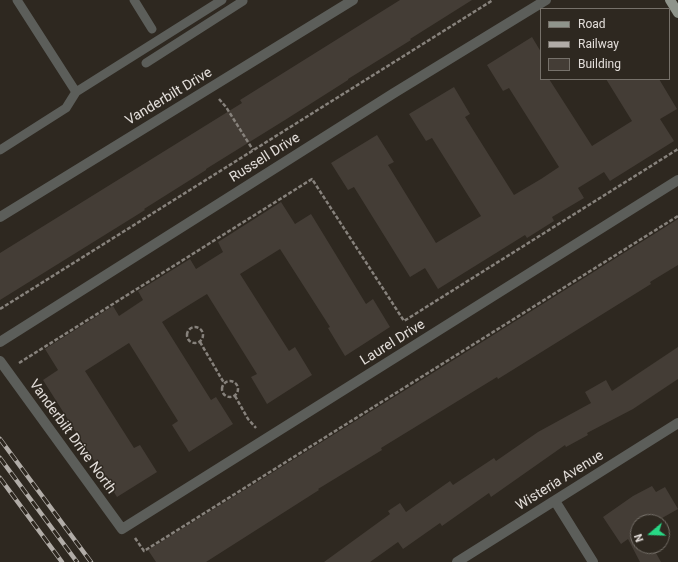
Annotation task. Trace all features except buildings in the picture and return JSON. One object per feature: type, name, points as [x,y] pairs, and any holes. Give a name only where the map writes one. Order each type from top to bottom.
[{"type":"main road","points":[[670,0],[678,13]]},
{"type":"street","name":"Vanderbilt Drive","points":[[0,217],[353,0]]},
{"type":"street","name":"Russell Drive","points":[[0,342],[380,102],[546,0]]},
{"type":"street","name":"Laurel Drive","points":[[125,528],[678,180]]},
{"type":"street","name":"Vanderbilt Drive North","points":[[0,361],[125,528]]},
{"type":"street","name":"Wisteria Avenue","points":[[457,562],[678,424]]},
{"type":"street","points":[[555,501],[593,562]]},
{"type":"lane","points":[[17,0],[76,92]]},
{"type":"lane","points":[[134,0],[152,29]]},
{"type":"lane","points":[[0,150],[66,108],[76,92],[222,0]]},
{"type":"lane","points":[[146,63],[243,1]]},
{"type":"path","points":[[0,309],[493,0]]},
{"type":"path","points":[[206,91],[222,102],[253,150]]},
{"type":"path","points":[[13,366],[312,179],[404,321],[678,149]]},
{"type":"path","points":[[125,528],[144,551],[678,216]]},
{"type":"path","points":[[192,327],[200,328],[203,332],[203,338],[200,342],[192,343],[188,339],[188,331],[192,327]]},
{"type":"path","points":[[200,342],[224,383]]},
{"type":"path","points":[[231,381],[236,384],[238,389],[235,396],[230,398],[223,394],[221,389],[224,383],[231,381]]},
{"type":"path","points":[[235,396],[248,419],[265,439]]},
{"type":"railway","points":[[0,439],[91,562]]},
{"type":"railway","points":[[0,458],[77,562]]},
{"type":"railway","points":[[0,478],[62,562]]}]
